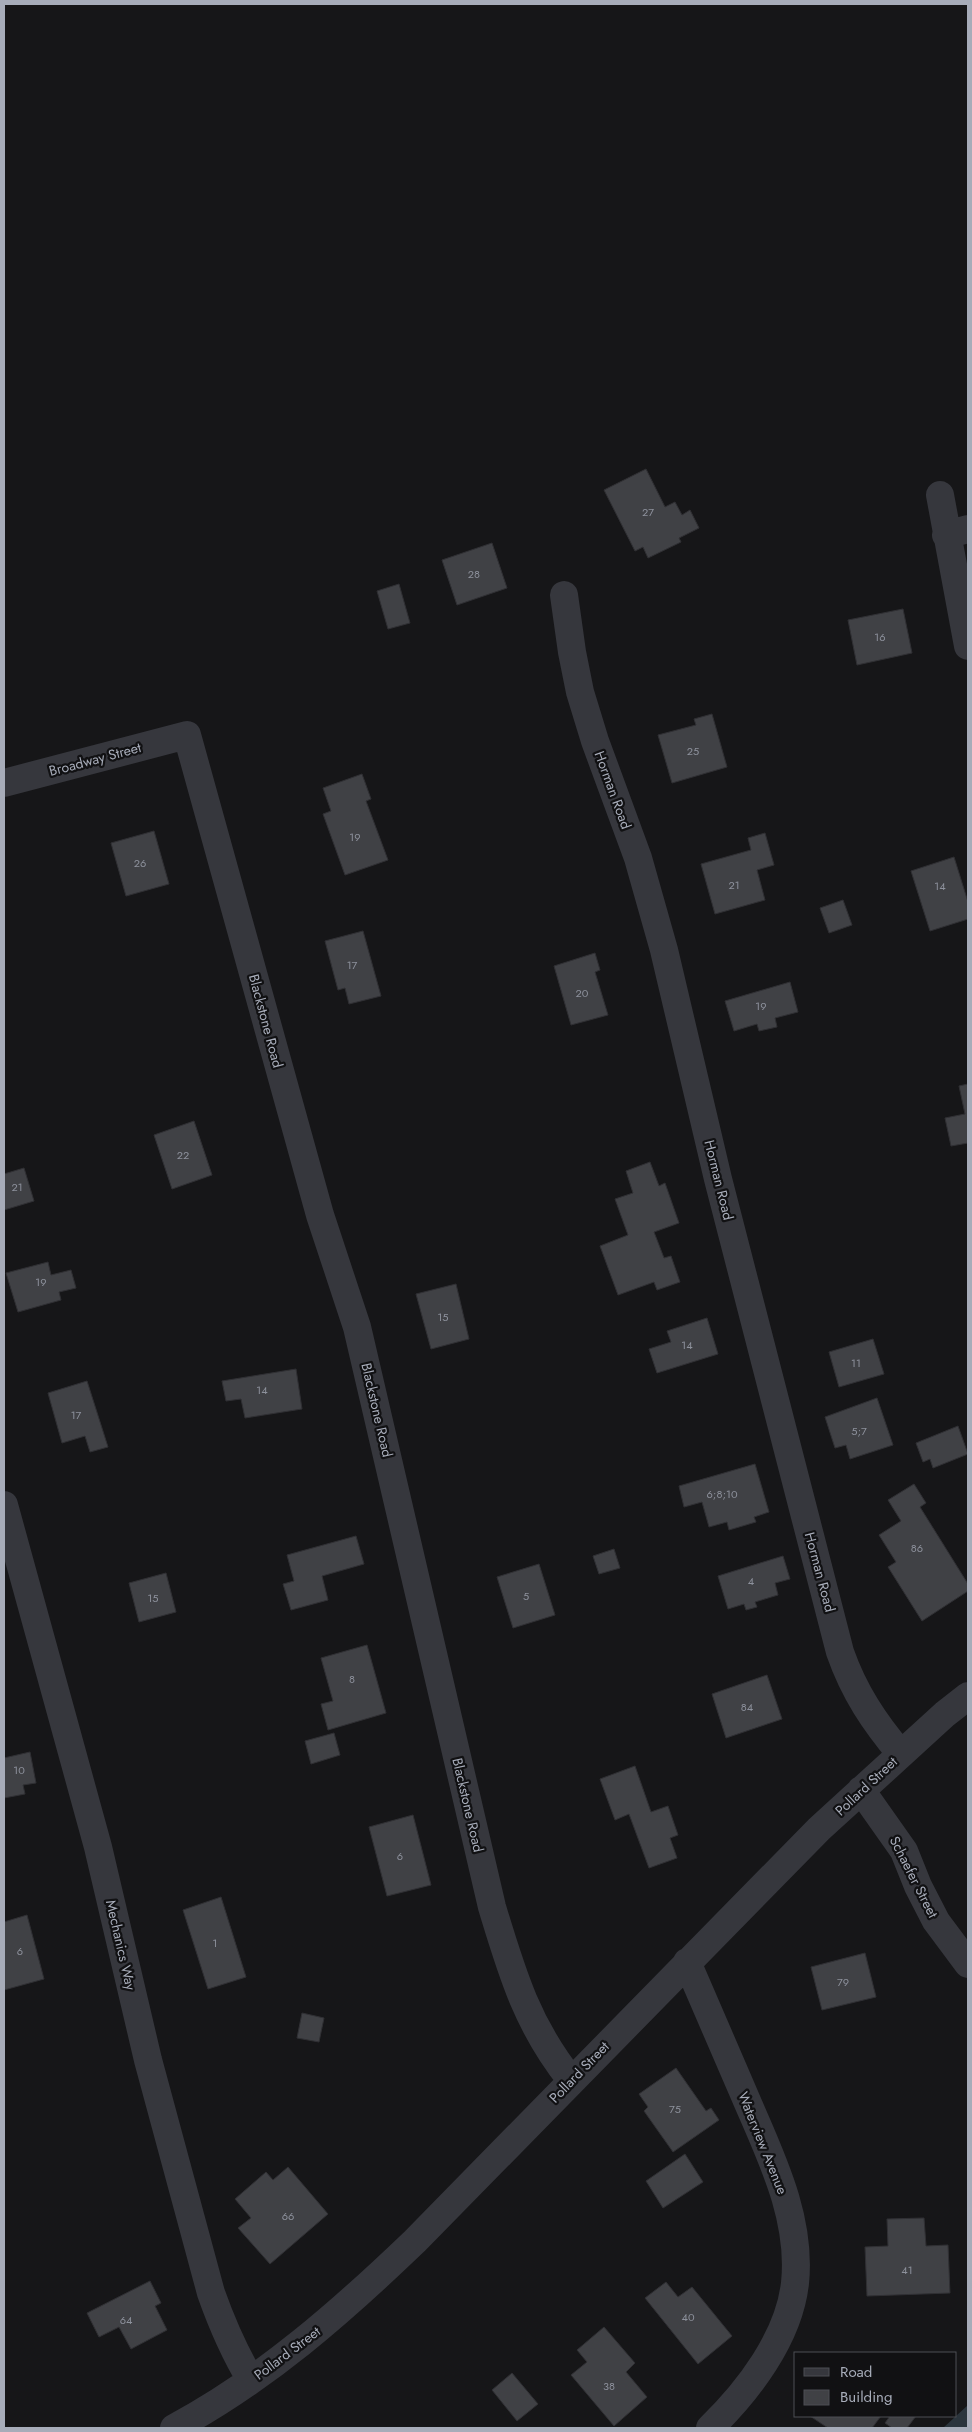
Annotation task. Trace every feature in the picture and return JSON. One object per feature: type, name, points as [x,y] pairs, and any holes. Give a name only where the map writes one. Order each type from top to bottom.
[{"type":"street","points":[[940,495],[957,532],[968,646]]},
{"type":"street","name":"Horman Road","points":[[564,595],[580,692],[595,742],[638,858],[664,950],[718,1178],[840,1652],[850,1680],[863,1705],[900,1754]]},
{"type":"street","name":"Broadway Street","points":[[4,783],[186,734]]},
{"type":"street","name":"Blackstone Road","points":[[186,734],[320,1215],[357,1327],[492,1907],[518,1990],[533,2024],[550,2054],[571,2080]]},
{"type":"street","name":"Mechanics Way","points":[[4,1505],[98,1847],[148,2060],[211,2293],[223,2328],[251,2380]]},
{"type":"street","name":"Pollard Street","points":[[174,2428],[251,2380],[308,2339],[360,2294],[415,2241],[819,1829],[900,1754],[968,1696]]},
{"type":"street","name":"Schaefer Street","points":[[861,1790],[904,1851],[918,1886],[936,1921],[968,1964]]},
{"type":"street","name":"Waterview Avenue","points":[[687,1962],[780,2179],[794,2248],[795,2283],[784,2322],[765,2361],[738,2397],[710,2428]]},
{"type":"shaded area","points":[[968,2405],[968,2428],[943,2428],[957,2417]]},
{"type":"building","points":[[646,469],[665,507],[675,502],[682,515],[690,510],[699,528],[679,538],[681,542],[648,558],[643,547],[635,551],[604,490]]},
{"type":"building","points":[[492,543],[507,588],[457,605],[442,560]]},
{"type":"building","points":[[399,584],[410,623],[388,629],[377,591]]},
{"type":"building","points":[[903,609],[912,653],[857,665],[848,620]]},
{"type":"building","points":[[712,714],[727,767],[672,783],[658,735],[696,725],[694,719]]},
{"type":"building","points":[[362,774],[371,799],[366,801],[388,860],[345,875],[323,814],[331,811],[323,788]]},
{"type":"building","points":[[154,831],[169,884],[126,896],[111,843]]},
{"type":"building","points":[[765,833],[774,865],[757,870],[765,900],[715,914],[701,864],[751,850],[748,838]]},
{"type":"building","points":[[954,857],[968,902],[968,919],[930,931],[911,871]]},
{"type":"building","points":[[843,900],[852,925],[829,933],[820,908]]},
{"type":"building","points":[[363,931],[381,996],[349,1004],[345,988],[338,990],[325,941]]},
{"type":"building","points":[[595,953],[600,970],[595,972],[608,1015],[571,1025],[554,966]]},
{"type":"building","points":[[790,982],[798,1012],[775,1018],[777,1027],[759,1031],[757,1024],[734,1031],[725,1001]]},
{"type":"building","points":[[968,1084],[968,1143],[951,1146],[945,1118],[965,1114],[959,1086]]},
{"type":"building","points":[[194,1121],[212,1175],[172,1189],[154,1135]]},
{"type":"building","points":[[650,1162],[659,1186],[665,1183],[679,1223],[654,1232],[664,1258],[671,1256],[680,1282],[657,1290],[654,1282],[618,1295],[600,1246],[628,1235],[615,1199],[633,1193],[626,1171]]},
{"type":"building","points":[[24,1168],[34,1201],[4,1210],[4,1174]]},
{"type":"building","points":[[48,1262],[51,1275],[71,1270],[76,1288],[59,1292],[61,1300],[18,1312],[6,1273]]},
{"type":"building","points":[[456,1284],[469,1339],[431,1349],[416,1294]]},
{"type":"building","points":[[707,1318],[718,1354],[657,1373],[649,1349],[671,1342],[667,1331]]},
{"type":"building","points":[[873,1339],[884,1374],[839,1387],[829,1352]]},
{"type":"building","points":[[296,1369],[302,1409],[245,1418],[241,1399],[226,1401],[222,1381]]},
{"type":"building","points":[[87,1381],[108,1447],[90,1452],[85,1436],[62,1443],[48,1393]]},
{"type":"building","points":[[877,1398],[893,1445],[850,1459],[846,1445],[835,1448],[825,1417]]},
{"type":"building","points":[[958,1426],[968,1454],[933,1468],[930,1459],[923,1462],[916,1443]]},
{"type":"building","points":[[755,1464],[769,1512],[754,1517],[756,1522],[729,1530],[727,1522],[709,1527],[702,1502],[684,1507],[679,1486]]},
{"type":"building","points":[[914,1484],[926,1503],[920,1507],[968,1584],[968,1591],[922,1621],[888,1567],[896,1562],[879,1535],[901,1521],[888,1500]]},
{"type":"building","points":[[356,1536],[364,1564],[322,1576],[328,1600],[291,1610],[283,1584],[294,1581],[287,1555]]},
{"type":"building","points":[[614,1549],[620,1568],[599,1574],[593,1556]]},
{"type":"building","points":[[783,1556],[790,1579],[775,1583],[778,1595],[755,1602],[757,1607],[746,1610],[744,1604],[728,1609],[718,1576]]},
{"type":"building","points":[[539,1564],[555,1615],[513,1628],[497,1577]]},
{"type":"building","points":[[166,1573],[176,1612],[139,1622],[129,1583]]},
{"type":"building","points":[[367,1645],[386,1713],[328,1730],[321,1704],[333,1701],[321,1658]]},
{"type":"building","points":[[767,1675],[782,1719],[726,1738],[712,1694]]},
{"type":"building","points":[[334,1733],[340,1755],[311,1764],[305,1741]]},
{"type":"building","points":[[30,1752],[36,1783],[23,1785],[25,1794],[4,1798],[4,1758]]},
{"type":"building","points":[[635,1766],[651,1812],[668,1806],[678,1835],[670,1838],[677,1858],[649,1868],[629,1814],[615,1820],[600,1779]]},
{"type":"building","points":[[413,1815],[431,1885],[387,1896],[369,1827]]},
{"type":"building","points":[[221,1897],[246,1977],[208,1989],[183,1910]]},
{"type":"building","points":[[27,1915],[44,1979],[4,1990],[4,1922]]},
{"type":"building","points":[[865,1953],[876,1997],[822,2010],[811,1967]]},
{"type":"building","points":[[302,2013],[324,2018],[319,2042],[297,2038]]},
{"type":"building","points":[[676,2068],[706,2111],[711,2108],[719,2120],[673,2152],[644,2111],[648,2107],[639,2094]]},
{"type":"building","points":[[685,2154],[703,2182],[663,2208],[646,2181]]},
{"type":"building","points":[[288,2167],[328,2214],[270,2264],[238,2228],[251,2218],[235,2199],[266,2172],[273,2180]]},
{"type":"building","points":[[924,2218],[926,2246],[948,2245],[950,2293],[867,2296],[865,2247],[888,2246],[887,2219]]},
{"type":"building","points":[[150,2281],[161,2303],[155,2306],[167,2330],[131,2349],[119,2327],[99,2337],[87,2313]]},
{"type":"building","points":[[666,2282],[678,2297],[692,2287],[732,2336],[698,2364],[645,2298]]},
{"type":"building","points":[[604,2327],[635,2363],[626,2372],[647,2397],[614,2426],[571,2375],[587,2362],[577,2350]]},
{"type":"building","points":[[512,2373],[538,2404],[517,2421],[492,2390]]},
{"type":"building","points":[[812,2417],[880,2417],[872,2428],[828,2428]]},
{"type":"building","points":[[889,2417],[915,2417],[907,2428],[892,2428],[885,2423]]}]
